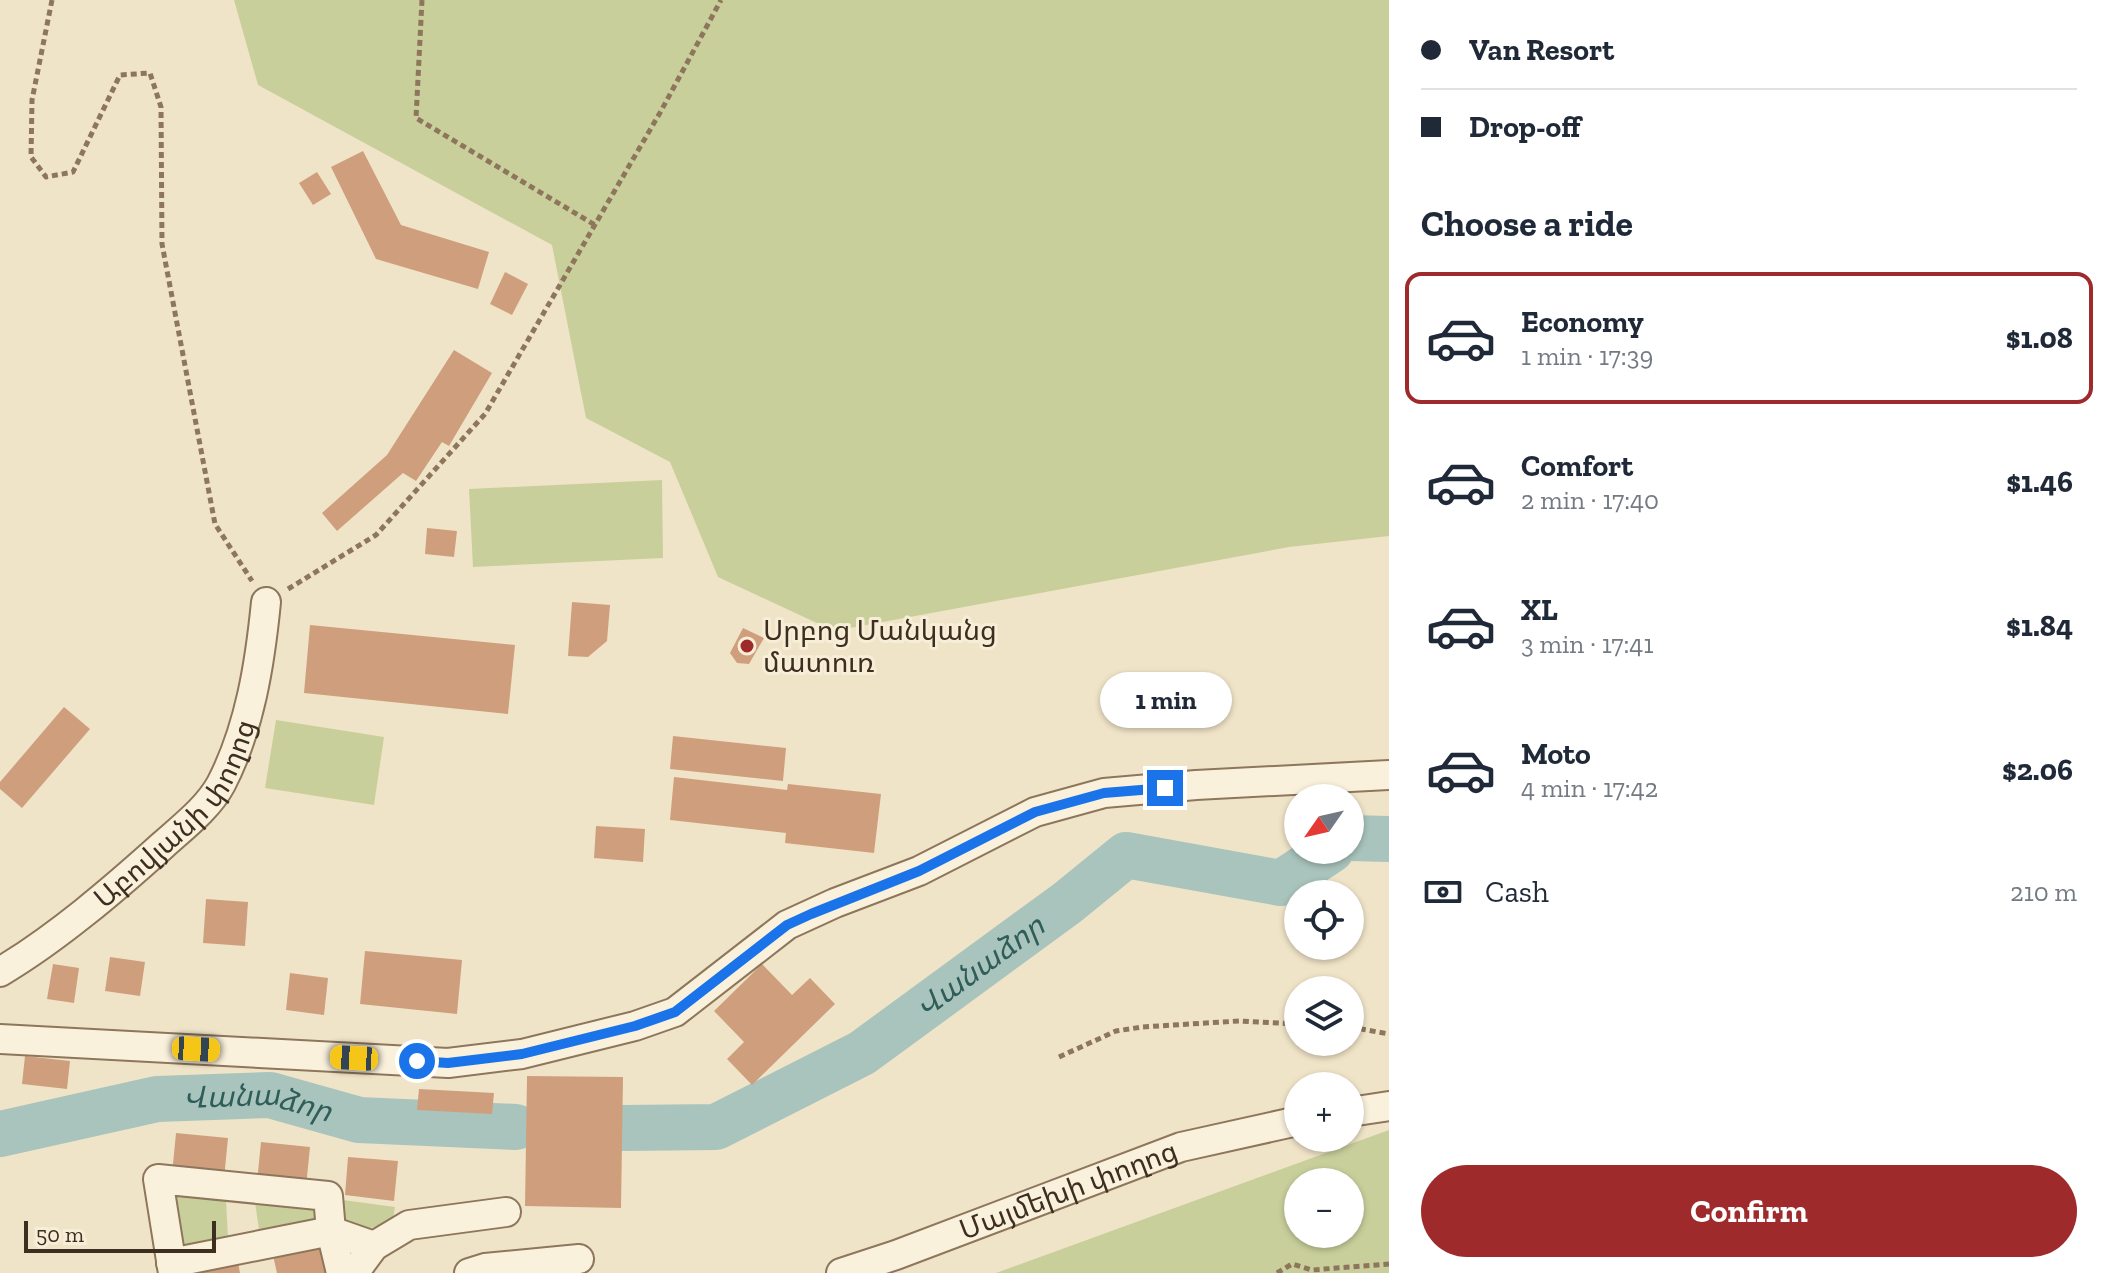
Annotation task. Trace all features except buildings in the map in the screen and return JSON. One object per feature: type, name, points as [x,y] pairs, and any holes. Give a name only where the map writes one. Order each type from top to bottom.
[{"type":"street","name":"Աբովյանի փողոց","points":[[0,972],[21,960],[129,876],[191,820],[220,786],[245,728],[262,643],[266,602]]},
{"type":"street","points":[[0,1039],[448,1063],[522,1054],[635,1026],[675,1012],[787,925],[919,871],[1035,812],[1104,793],[1389,775]]},
{"type":"street","points":[[1364,1110],[1389,1106]]},
{"type":"street","name":"Մայմեխի փողոց","points":[[841,1273],[1181,1147],[1284,1124]]},
{"type":"street","points":[[341,1273],[331,1231],[328,1196],[158,1179],[172,1268],[331,1231],[374,1246]]},
{"type":"street","points":[[354,1273],[374,1246],[409,1225],[506,1212]]},
{"type":"street","points":[[469,1273],[485,1268],[579,1259]]},
{"type":"path","points":[[52,0],[32,100],[31,157],[46,177],[73,172],[120,75],[150,73],[161,107],[162,244],[215,524],[266,602],[376,535],[485,414],[721,0]]},
{"type":"path","points":[[422,0],[416,118],[595,225]]},
{"type":"path","points":[[1059,1057],[1116,1031],[1142,1027],[1239,1021],[1284,1023]]},
{"type":"path","points":[[1364,1030],[1389,1034]]},
{"type":"path","points":[[1277,1273],[1292,1264],[1312,1270],[1389,1264]]},
{"type":"green space","points":[[234,0],[1389,0],[1389,536],[1289,547],[834,631],[718,577],[670,462],[586,418],[552,245],[258,85]]},
{"type":"green space","points":[[662,480],[663,558],[473,567],[469,489]]},
{"type":"green space","points":[[276,720],[384,737],[374,805],[265,788]]},
{"type":"green space","points":[[1389,1130],[1389,1273],[996,1273],[1284,1168],[1284,1248],[1364,1248],[1364,1168],[1285,1168],[1329,1152],[1364,1152],[1364,1139]]},
{"type":"green space","points":[[171,1194],[226,1199],[228,1238],[180,1249]]},
{"type":"green space","points":[[343,1200],[395,1207],[393,1218],[367,1228],[352,1226],[346,1221]]},
{"type":"green space","points":[[255,1202],[316,1205],[321,1222],[263,1235],[259,1230]]},
{"type":"waterway","name":"Վանաձոր","points":[[1364,838],[1389,839]]},
{"type":"waterway","name":"Վանաձոր","points":[[624,1128],[716,1127],[862,1053],[1067,903],[1126,855],[1281,883],[1310,864]]},
{"type":"waterway","name":"Վանաձոր","points":[[0,1134],[157,1099],[270,1095],[359,1120],[516,1127]]},
{"type":"place","name":"Սրբոց Մանկանց մատուռ","points":[[747,646]]},
{"type":"route","points":[[417,1061],[448,1063],[522,1054],[635,1026],[675,1012],[787,925],[835,903],[919,871],[1035,812],[1104,793],[1165,788]]}]
